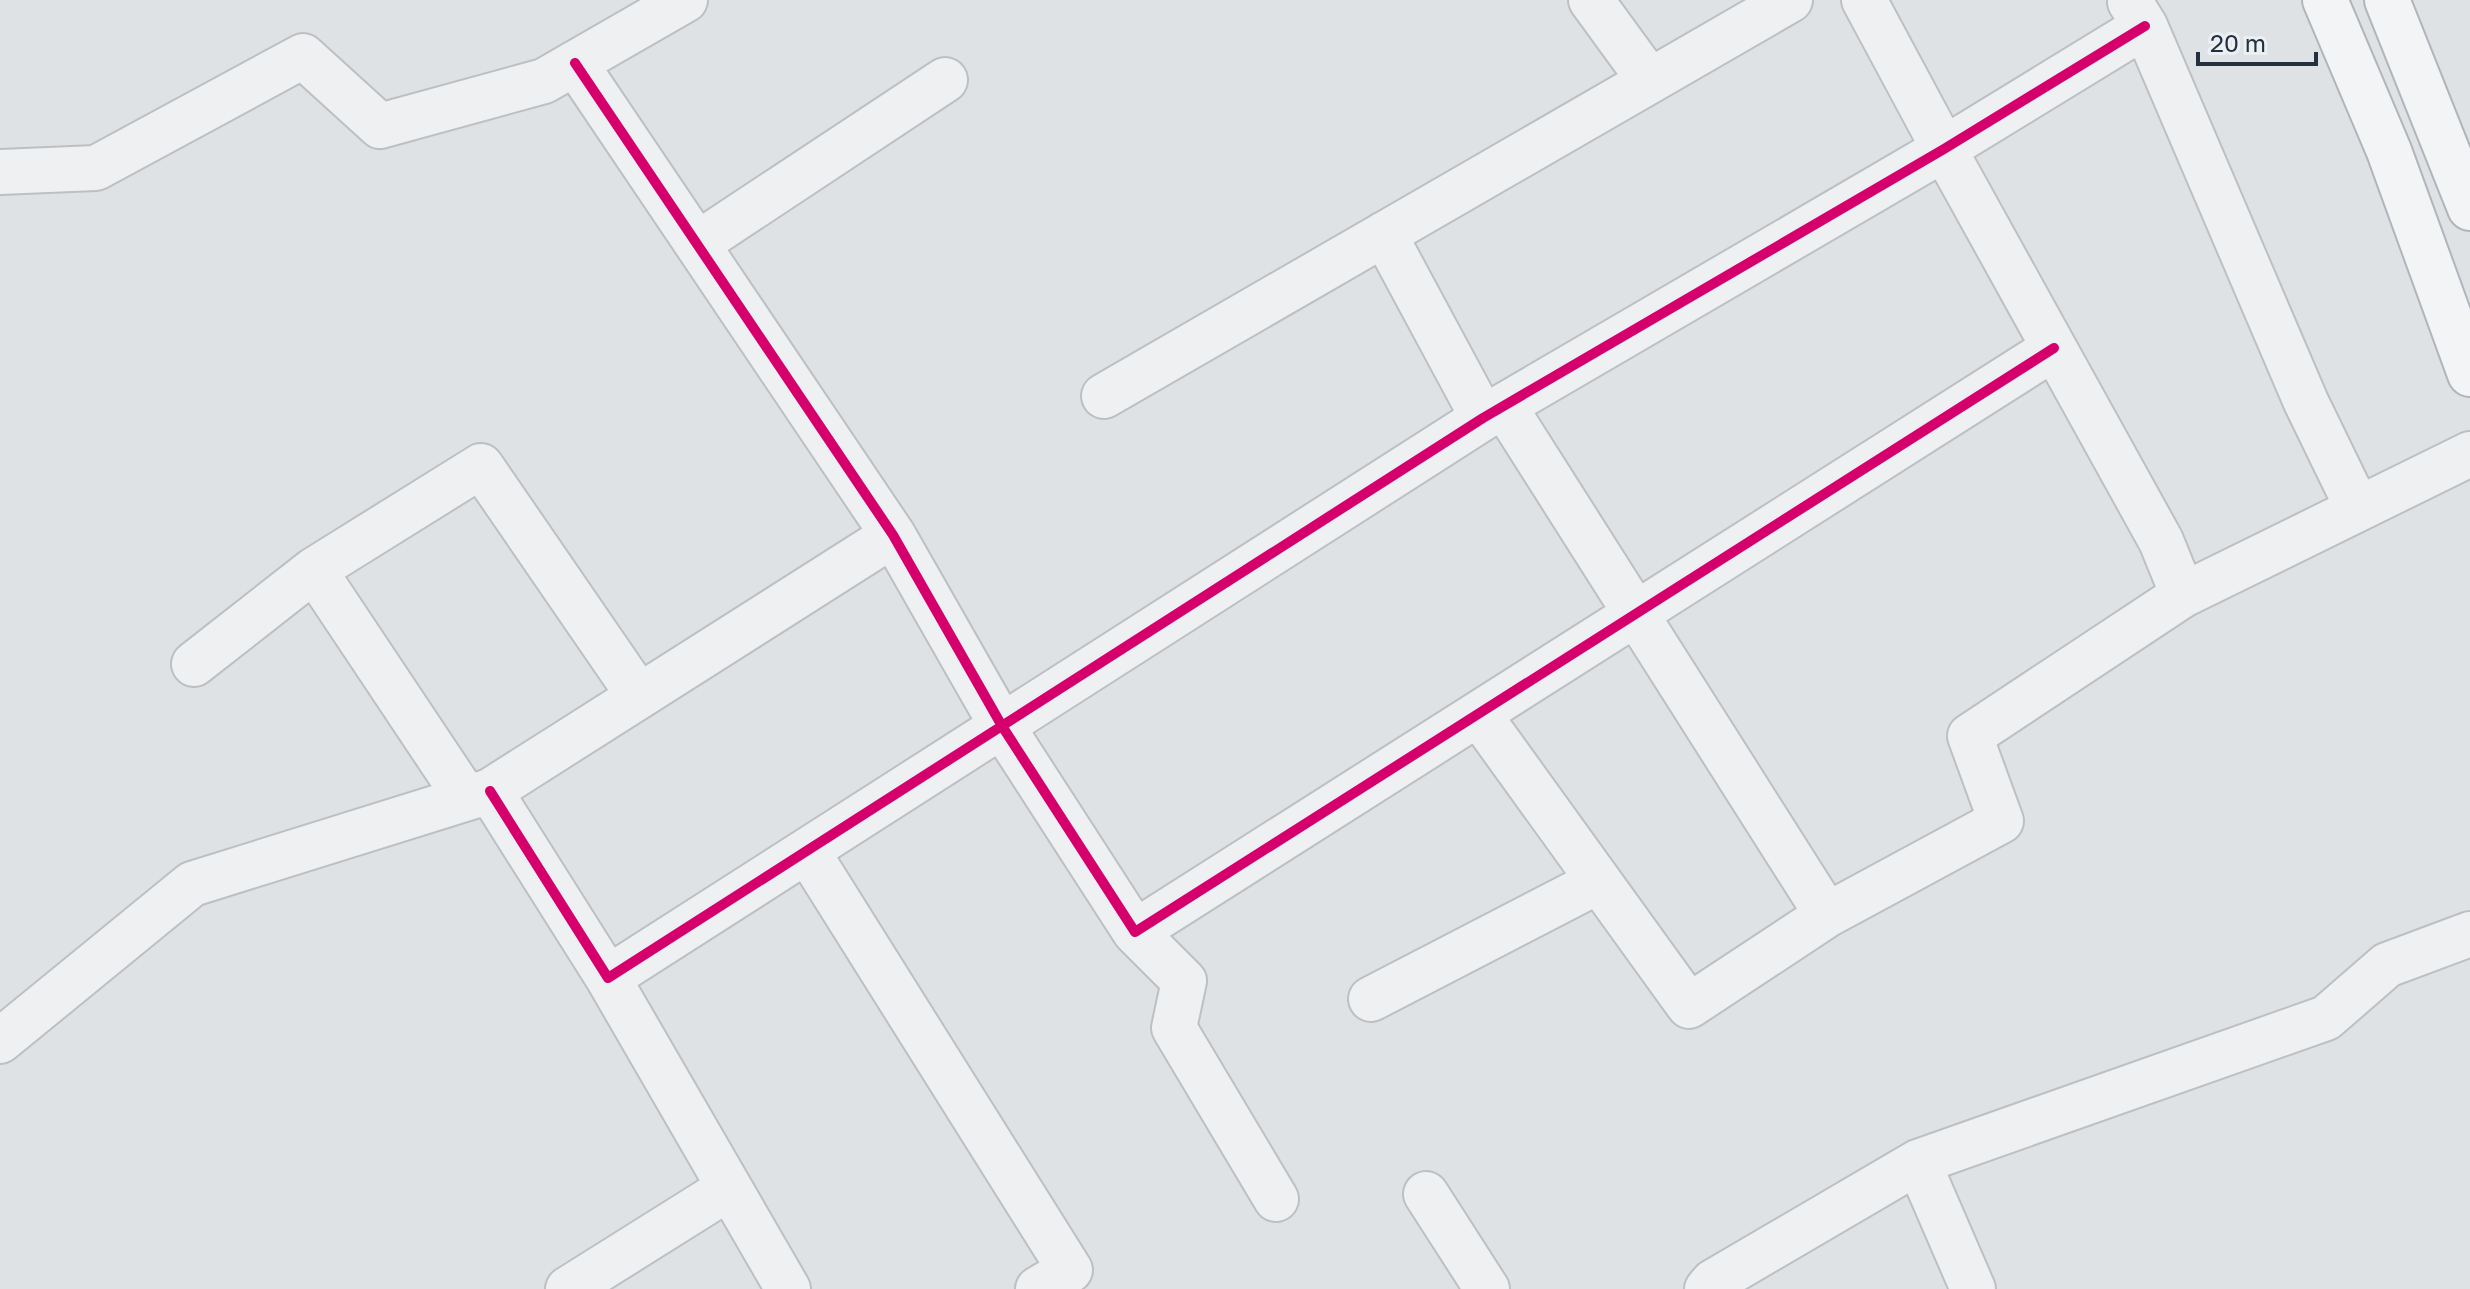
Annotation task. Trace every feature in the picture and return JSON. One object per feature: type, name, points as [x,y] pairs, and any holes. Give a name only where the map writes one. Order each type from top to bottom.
[{"type":"highway","points":[[2325,0],[2389,151],[2470,374]]},
{"type":"highway","points":[[2387,0],[2470,208]]},
{"type":"street","points":[[0,172],[96,168],[303,56],[380,126],[544,81],[685,0]]},
{"type":"street","points":[[1591,0],[1650,81]]},
{"type":"street","points":[[1104,396],[1790,0]]},
{"type":"street","points":[[1864,0],[2161,541],[2183,595]]},
{"type":"street","points":[[608,978],[1494,412],[1944,149],[2137,13],[2306,402],[2358,509]]},
{"type":"street","points":[[575,63],[893,535],[1002,726],[1135,932],[1184,981],[1174,1028],[1276,1199]]},
{"type":"street","points":[[697,244],[945,80]]},
{"type":"street","points":[[1384,234],[1494,412],[1636,615],[1827,915]]},
{"type":"street","points":[[1135,932],[2054,348]]},
{"type":"street","points":[[1479,715],[1689,1006],[1827,915],[2001,821],[1970,736],[2183,595],[2470,454]]},
{"type":"street","points":[[194,664],[314,570],[481,466],[639,696]]},
{"type":"street","points":[[0,1041],[192,884],[478,794],[893,535]]},
{"type":"street","points":[[314,570],[608,978],[788,1289]]},
{"type":"street","points":[[807,851],[1070,1270],[1038,1289]]},
{"type":"street","points":[[1371,999],[1599,881]]},
{"type":"street","points":[[1707,1289],[1713,1282],[1918,1162],[2326,1018],[2387,965],[2470,934]]},
{"type":"street","points":[[1918,1162],[1973,1289]]},
{"type":"street","points":[[568,1289],[729,1188]]},
{"type":"street","points":[[1426,1194],[1487,1289]]},
{"type":"cycle path","points":[[490,791],[608,978],[1483,418],[1944,149],[2145,26]]},
{"type":"cycle path","points":[[575,63],[893,535],[1002,726],[1135,932],[2054,348]]}]
